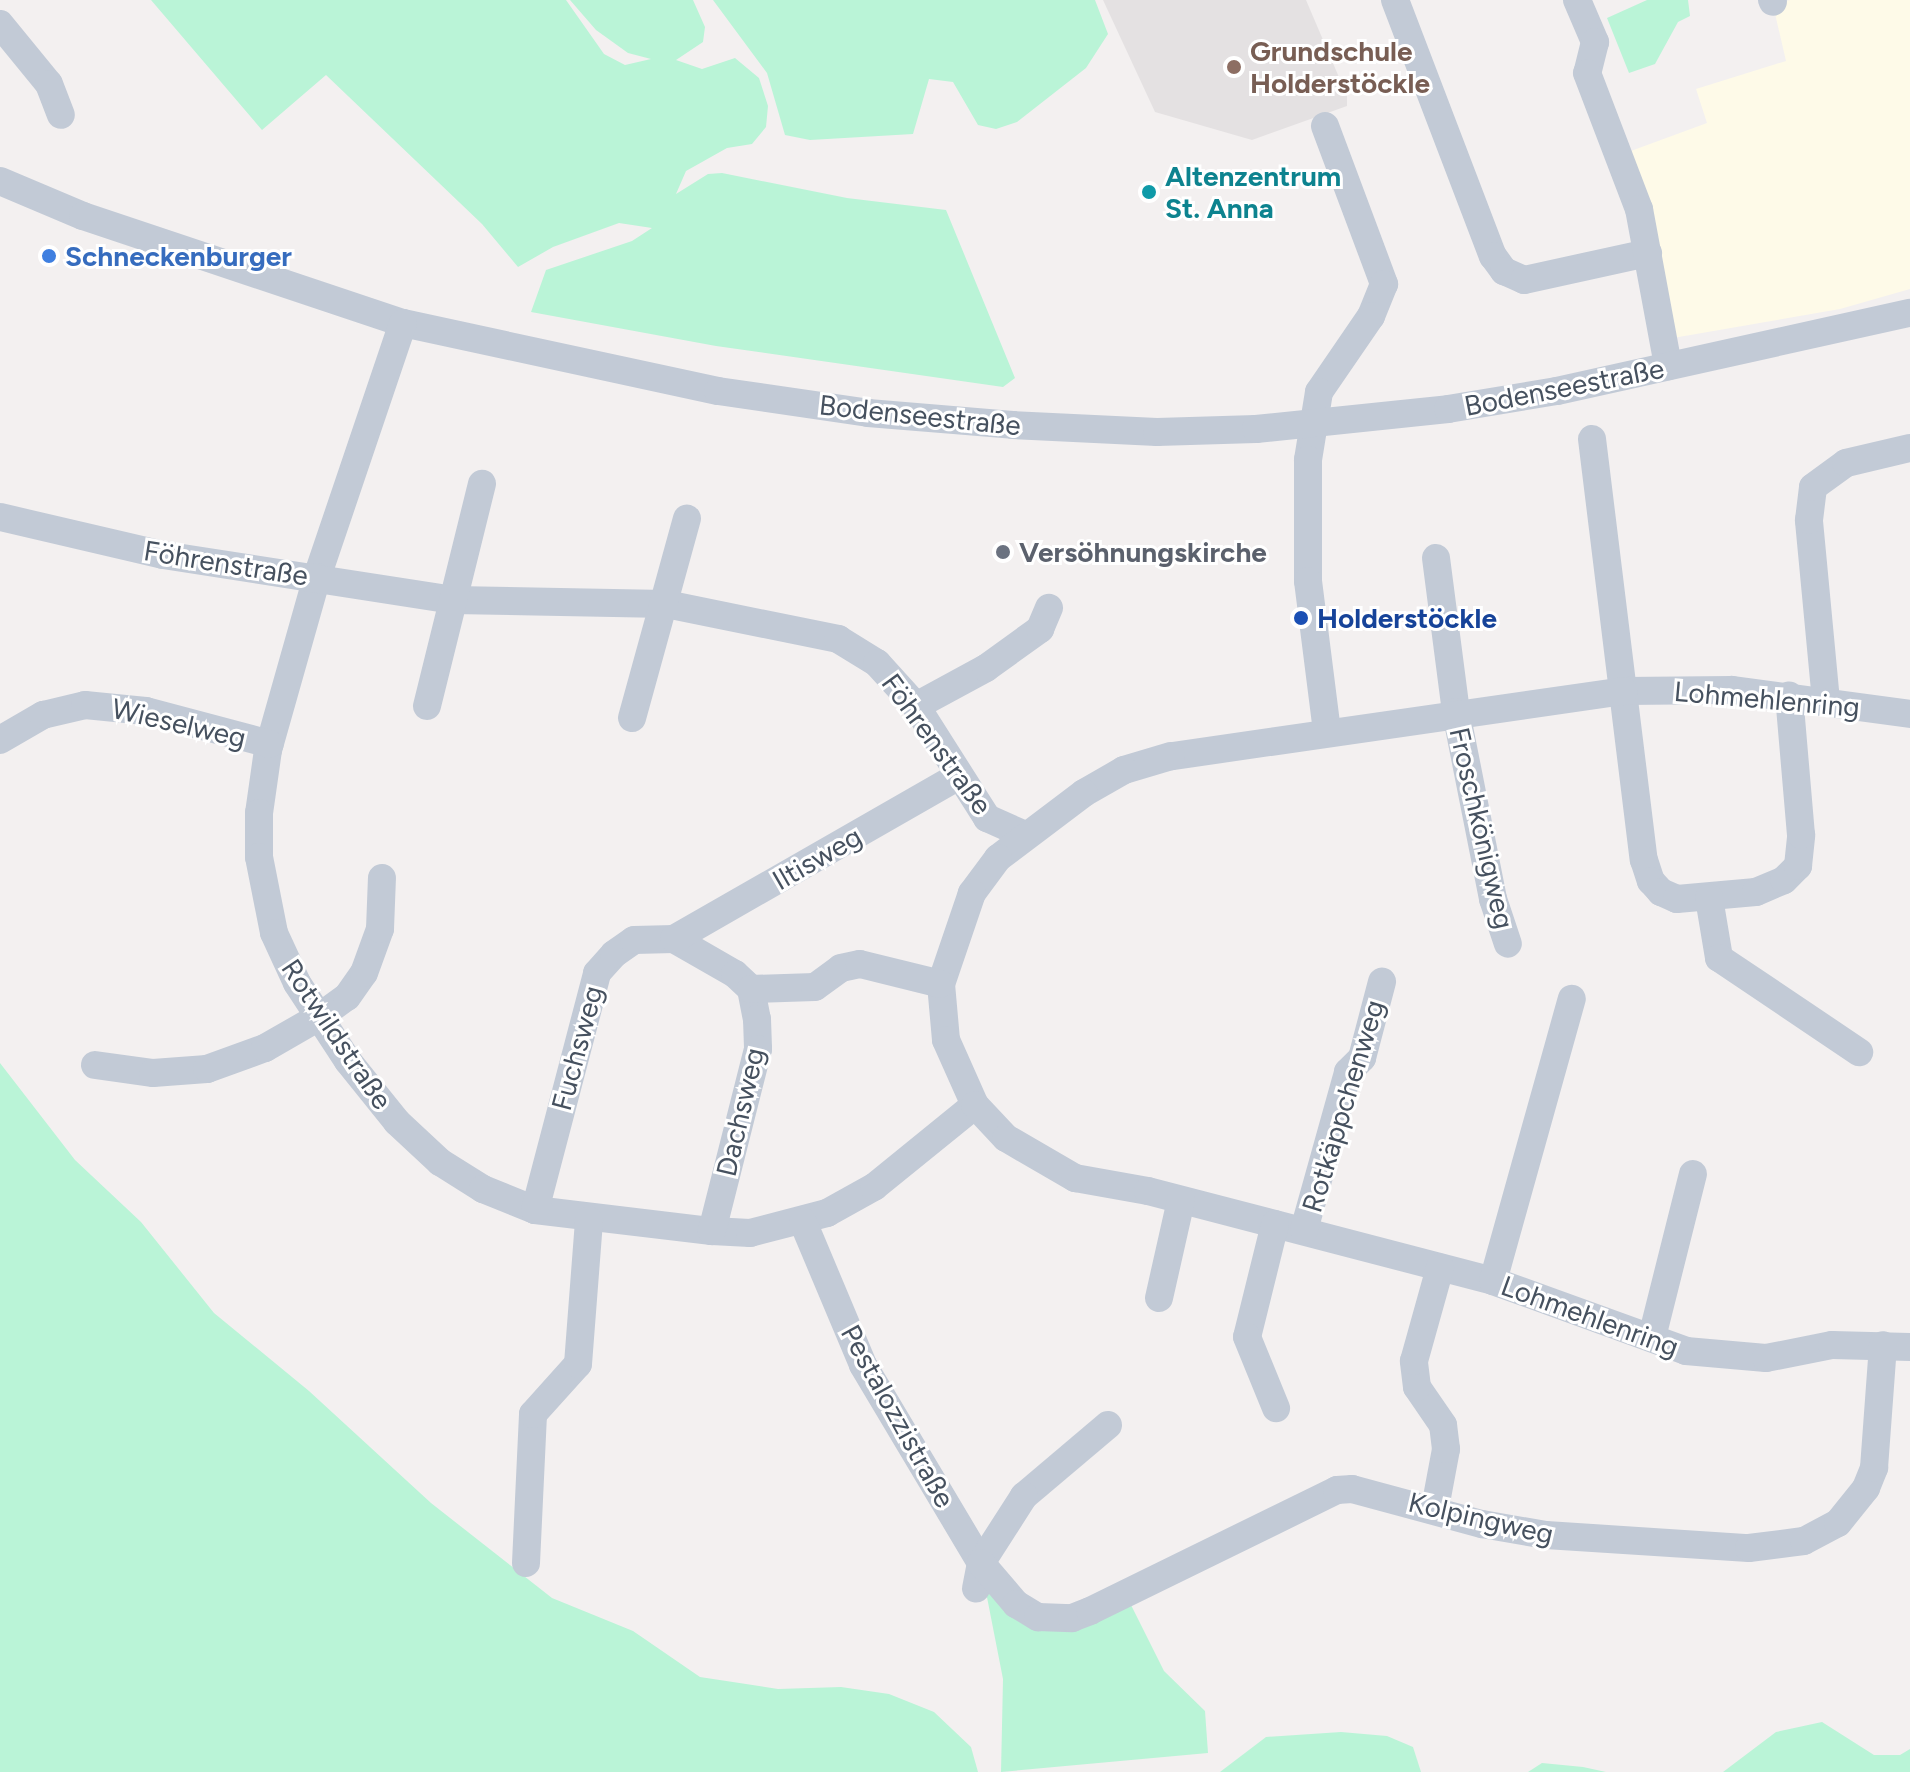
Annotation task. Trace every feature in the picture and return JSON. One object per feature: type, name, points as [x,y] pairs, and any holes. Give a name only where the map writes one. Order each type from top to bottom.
[{"type":"street","points":[[1395,0],[1493,256],[1504,271],[1524,280],[1648,253]]},
{"type":"street","points":[[1577,0],[1595,42],[1587,73],[1639,209],[1668,366]]},
{"type":"street","points":[[0,24],[49,84],[61,115]]},
{"type":"street","points":[[1325,126],[1384,284],[1371,316],[1319,392],[1308,460],[1308,581],[1327,731]]},
{"type":"street","name":"Bodenseestraße","points":[[0,181],[83,216],[403,323],[593,367],[868,413],[1157,432],[1314,423],[1448,409],[1668,366],[1910,313]]},
{"type":"street","name":"Bodenseestraße","points":[[1862,322],[1910,306]]},
{"type":"street","name":"Rotwildstraße","points":[[403,323],[317,577],[270,744],[259,813],[265,899],[284,958],[319,1017],[397,1122],[440,1162],[483,1189],[535,1210],[589,1220],[750,1233],[803,1222],[874,1187],[975,1105]]},
{"type":"street","points":[[1592,439],[1651,881],[1677,899],[1756,892],[1784,880],[1798,866],[1801,835],[1789,696]]},
{"type":"street","points":[[1826,701],[1809,520],[1813,487],[1846,463],[1910,448]]},
{"type":"street","points":[[427,706],[482,484]]},
{"type":"street","name":"Föhrenstraße","points":[[0,517],[163,555],[453,600],[666,604],[838,639],[877,663],[916,706],[987,818],[1025,835]]},
{"type":"street","points":[[632,718],[666,604],[687,518]]},
{"type":"street","points":[[1436,558],[1456,712]]},
{"type":"street","points":[[916,706],[1040,629],[1049,608]]},
{"type":"street","name":"Lohmehlenring","points":[[1896,1346],[1832,1345],[1766,1358],[1720,1357],[1652,1337],[1493,1281],[1304,1230],[1075,1178],[1043,1163],[1006,1138],[975,1105],[946,1040],[941,984],[972,893],[998,858],[1025,835],[1124,770],[1171,756],[1456,712],[1624,691],[1700,689],[1789,696],[1910,714]]},
{"type":"street","name":"Wieselweg","points":[[0,740],[43,715],[85,705],[146,711],[270,744]]},
{"type":"street","name":"Froschkönigweg","points":[[1456,712],[1493,899],[1508,944]]},
{"type":"street","name":"Iltisweg","points":[[674,939],[959,776]]},
{"type":"street","points":[[95,1065],[153,1073],[207,1069],[265,1048],[319,1017],[347,997],[364,973],[380,929],[382,878]]},
{"type":"street","points":[[1709,898],[1719,958],[1859,1052]]},
{"type":"street","points":[[674,939],[735,974],[751,989],[815,987],[841,968],[860,964],[941,984]]},
{"type":"street","name":"Fuchsweg","points":[[535,1210],[597,973],[634,940],[674,939]]},
{"type":"street","name":"Rotkäppchenweg","points":[[1304,1230],[1348,1072],[1362,1058],[1382,982]]},
{"type":"street","name":"Dachsweg","points":[[712,1231],[758,1049],[751,989]]},
{"type":"street","points":[[1493,1281],[1572,999]]},
{"type":"street","points":[[1652,1337],[1693,1174]]},
{"type":"street","points":[[1159,1298],[1181,1200]]},
{"type":"street","points":[[526,1563],[533,1414],[578,1364],[589,1220]]},
{"type":"street","name":"Pestalozzistraße","points":[[803,1222],[863,1365],[978,1576]]},
{"type":"street","points":[[1275,1224],[1247,1337],[1276,1408]]},
{"type":"street","points":[[1435,1508],[1446,1449],[1443,1425],[1417,1387],[1414,1361],[1440,1268]]},
{"type":"street","name":"Kolpingweg","points":[[978,1576],[1038,1617],[1072,1618],[1337,1490],[1352,1489],[1435,1508],[1482,1524],[1600,1540],[1749,1548],[1804,1541],[1838,1523],[1866,1488],[1874,1468],[1896,1346]]},
{"type":"street","points":[[978,1576],[1024,1496],[1108,1425]]},
{"type":"shaded area","name":"Grundschule Holderstöckle","points":[[1103,0],[1306,0],[1347,96],[1347,106],[1252,140],[1155,112]]},
{"type":"shaded area","points":[[1790,0],[1910,0],[1910,289],[1840,309],[1673,338],[1620,155],[1707,123],[1696,89],[1786,61],[1773,5]]},
{"type":"green space","points":[[151,0],[566,0],[604,54],[625,65],[651,59],[628,53],[596,30],[570,0],[693,0],[705,27],[703,42],[676,60],[702,69],[735,58],[759,78],[768,106],[766,127],[752,144],[727,148],[686,171],[676,194],[708,174],[722,173],[847,198],[946,210],[1015,378],[1003,387],[716,346],[531,312],[546,270],[632,241],[652,228],[619,223],[553,247],[518,267],[482,224],[326,75],[262,130]]},
{"type":"green space","points":[[713,0],[1095,0],[1108,34],[1086,68],[1017,122],[996,129],[978,125],[953,82],[929,79],[913,134],[810,140],[785,135],[767,73]]},
{"type":"green space","points":[[1647,0],[1688,0],[1690,16],[1678,22],[1655,64],[1629,73],[1607,18]]},
{"type":"green space","points":[[0,1063],[75,1160],[141,1222],[214,1313],[309,1391],[431,1503],[552,1598],[633,1631],[700,1677],[778,1689],[841,1687],[889,1694],[934,1712],[971,1747],[978,1772],[0,1772]]},
{"type":"green space","points":[[985,1587],[1009,1612],[1129,1601],[1164,1671],[1205,1711],[1208,1753],[1001,1772],[1003,1679]]},
{"type":"green space","points":[[1822,1722],[1874,1755],[1900,1755],[1910,1749],[1910,1772],[1723,1772],[1776,1732]]},
{"type":"green space","points":[[1341,1732],[1387,1736],[1413,1747],[1421,1772],[1220,1772],[1266,1737]]},
{"type":"green space","points":[[1542,1763],[1583,1767],[1606,1772],[1528,1772]]},
{"type":"place","name":"Grundschule Holderstöckle","points":[[1234,67]]},
{"type":"place","name":"Altenzentrum St. Anna","points":[[1149,192]]},
{"type":"place","name":"Schneckenburger","points":[[49,256]]},
{"type":"place","name":"Versöhnungskirche","points":[[1003,552]]},
{"type":"place","name":"Holderstöckle","points":[[1301,618]]}]
